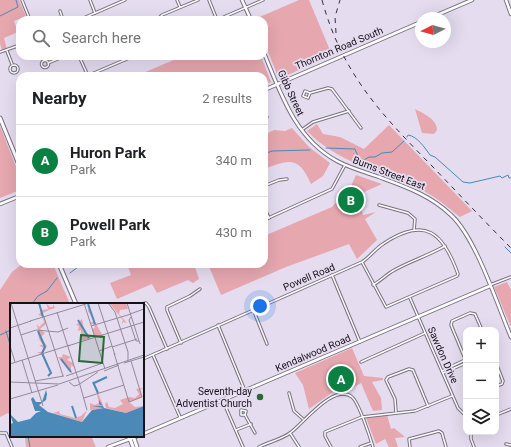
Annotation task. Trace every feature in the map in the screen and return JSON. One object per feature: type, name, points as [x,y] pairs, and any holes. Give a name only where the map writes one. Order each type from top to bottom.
[{"type":"main road","points":[[0,118],[16,157]]},
{"type":"main road","points":[[61,268],[76,303]]},
{"type":"main road","points":[[131,437],[133,447]]},
{"type":"main road","points":[[131,437],[137,447]]},
{"type":"street","points":[[22,0],[28,16]]},
{"type":"street","points":[[90,0],[95,13]]},
{"type":"street","points":[[88,16],[124,0]]},
{"type":"street","points":[[177,0],[180,7]]},
{"type":"street","points":[[161,16],[198,0]]},
{"type":"street","points":[[209,0],[215,16]]},
{"type":"street","points":[[242,0],[249,16]]},
{"type":"street","points":[[226,16],[263,0]]},
{"type":"street","points":[[444,12],[472,0]]},
{"type":"street","points":[[506,0],[511,14]]},
{"type":"street","points":[[60,11],[62,16]]},
{"type":"street","name":"Thornton Road South","points":[[268,88],[415,25]]},
{"type":"street","points":[[0,52],[16,47]]},
{"type":"street","points":[[7,51],[13,64],[18,68],[15,72],[10,70],[13,64]]},
{"type":"street","points":[[48,63],[55,60]]},
{"type":"street","points":[[81,60],[85,72]]},
{"type":"street","points":[[96,72],[125,60]]},
{"type":"street","name":"Gibb Street","points":[[267,60],[289,112],[301,130],[323,152],[345,165]]},
{"type":"street","points":[[310,93],[328,88],[332,89],[361,128]]},
{"type":"street","points":[[301,130],[313,122],[349,111]]},
{"type":"street","points":[[269,218],[332,189],[345,165]]},
{"type":"street","name":"Burns Street East","points":[[345,165],[413,189],[437,202],[463,229],[490,286],[511,337]]},
{"type":"street","points":[[268,184],[279,180],[288,179]]},
{"type":"street","points":[[0,204],[16,198]]},
{"type":"street","points":[[362,262],[386,307],[438,286],[457,276],[458,274],[446,246],[439,237],[426,230],[414,230],[415,219],[408,213],[379,205]]},
{"type":"street","name":"Powell Road","points":[[144,358],[362,262],[382,244],[414,230]]},
{"type":"street","points":[[373,285],[384,280],[391,272],[429,256],[446,246]]},
{"type":"street","points":[[332,275],[360,342]]},
{"type":"street","points":[[490,286],[511,277]]},
{"type":"street","name":"Kendalwood Road","points":[[144,434],[490,286]]},
{"type":"street","points":[[181,342],[167,307],[190,296],[200,289]]},
{"type":"street","name":"Sawdon Drive","points":[[410,298],[452,396],[458,408],[463,413]]},
{"type":"street","points":[[144,304],[146,303],[149,307],[167,349]]},
{"type":"street","points":[[253,309],[266,344]]},
{"type":"street","points":[[463,354],[451,325],[452,321],[470,313],[475,314],[481,327]]},
{"type":"street","points":[[218,325],[245,391]]},
{"type":"street","points":[[361,362],[425,333]]},
{"type":"street","points":[[153,354],[181,419]]},
{"type":"street","points":[[443,372],[463,362]]},
{"type":"street","points":[[396,412],[395,399],[386,380],[388,377],[408,369],[413,370],[428,406]]},
{"type":"street","points":[[499,371],[503,381],[502,384],[499,385]]},
{"type":"street","points":[[288,393],[294,410],[303,420]]},
{"type":"street","points":[[259,447],[290,433],[311,412],[338,394],[345,394],[352,397],[362,417],[373,447]]},
{"type":"street","points":[[331,447],[325,436],[326,432],[362,417],[415,411],[452,396]]},
{"type":"street","points":[[223,401],[243,447]]},
{"type":"street","points":[[499,414],[511,409]]},
{"type":"street","points":[[246,414],[255,433]]},
{"type":"street","points":[[236,430],[251,424]]},
{"type":"street","points":[[410,447],[410,439],[439,431],[442,433],[446,447]]},
{"type":"street","points":[[0,433],[6,433],[12,447]]},
{"type":"street","points":[[290,433],[299,447]]},
{"type":"street","points":[[471,435],[474,447]]},
{"type":"street","points":[[108,447],[131,437]]},
{"type":"street","points":[[360,447],[372,442]]},
{"type":"street","points":[[506,444],[511,445]]},
{"type":"shaded area","points":[[0,0],[19,0],[26,16],[16,16],[16,20],[14,21],[16,33],[4,38],[7,49],[2,50],[0,44]]},
{"type":"shaded area","points":[[299,0],[309,0],[332,55],[279,79],[268,52],[268,16],[262,16]]},
{"type":"shaded area","points":[[174,60],[263,60],[267,72],[145,72]]},
{"type":"shaded area","points":[[268,74],[271,82],[268,83]]},
{"type":"shaded area","points":[[415,109],[429,117],[435,123],[437,130],[434,134],[422,133]]},
{"type":"shaded area","points":[[317,124],[323,134],[340,137],[364,149],[389,125],[472,211],[460,217],[429,194],[359,165],[332,151],[307,131]]},
{"type":"shaded area","points":[[0,126],[16,167],[16,192],[0,198]]},
{"type":"shaded area","points":[[292,128],[309,147],[330,163],[323,176],[311,184],[302,168],[293,162],[281,163],[268,168],[268,133],[274,130],[285,131]]},
{"type":"shaded area","points":[[356,175],[382,184],[364,192],[361,208],[363,215],[376,212],[365,219],[377,240],[357,259],[349,244],[286,267],[221,295],[210,268],[268,268],[268,234],[332,207],[351,186]]},
{"type":"shaded area","points":[[17,268],[55,268],[70,303],[10,303],[10,415],[8,413],[0,417],[0,290],[12,272]]},
{"type":"shaded area","points":[[128,268],[195,268],[199,279],[193,283],[188,280],[157,293],[152,284],[117,299],[110,283],[131,275]]},
{"type":"shaded area","points":[[507,282],[511,290],[511,327],[494,287]]},
{"type":"shaded area","points":[[352,348],[364,376],[383,378],[383,380],[372,382],[381,398],[382,410],[373,411],[361,383],[349,390],[333,392],[309,409],[303,385],[295,373]]},
{"type":"shaded area","points":[[387,415],[391,429],[394,428],[405,437],[395,438],[398,447],[389,447],[385,439],[376,444],[366,418]]},
{"type":"shaded area","points":[[25,437],[91,437],[96,447],[26,447]]},
{"type":"waterway","points":[[0,16],[18,7],[16,0]]},
{"type":"waterway","points":[[407,137],[408,135],[418,140],[430,155],[435,157],[463,182],[470,183],[500,176],[502,178],[508,175],[509,178],[511,178]]},
{"type":"waterway","points":[[326,148],[355,149],[359,159],[364,160],[382,153],[392,152],[404,141]]},
{"type":"waterway","points":[[268,152],[272,151],[310,150]]},
{"type":"waterway","points":[[505,247],[511,253]]},
{"type":"waterway","points":[[70,273],[77,268]]},
{"type":"waterway","points":[[33,303],[38,296],[47,291],[57,278]]},
{"type":"waterway","points":[[0,335],[10,330]]},
{"type":"waterway","points":[[6,331],[10,345]]},
{"type":"waterway","points":[[28,437],[30,447]]},
{"type":"railway","points":[[322,0],[330,26],[340,49],[352,71],[379,109],[395,128],[511,248]]},
{"type":"railway","points":[[336,33],[335,17],[340,0]]},
{"type":"place","name":"Powell Park","points":[[351,200]]},
{"type":"place","name":"Huron Park","points":[[341,379]]},
{"type":"place","name":"Seventh-day Adventist Church","points":[[260,397]]}]
